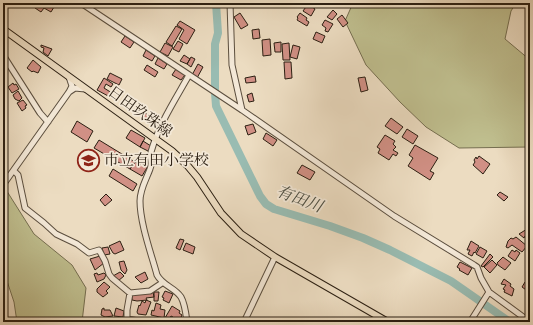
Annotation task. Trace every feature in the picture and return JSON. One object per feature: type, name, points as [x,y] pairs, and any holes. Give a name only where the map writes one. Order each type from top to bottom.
[{"type":"main road","name":"日田玖珠線","points":[[3,29],[172,151],[197,177],[221,213],[241,234],[275,257],[388,322]]},
{"type":"street","points":[[81,3],[240,109],[394,216],[477,267],[489,292],[530,322]]},
{"type":"street","points":[[230,3],[232,66],[240,109]]},
{"type":"street","points":[[3,55],[40,113],[48,122]]},
{"type":"street","points":[[187,322],[185,308],[181,297],[178,293],[162,283],[157,275],[141,214],[140,198],[142,186],[152,163],[151,153],[156,139],[166,115],[189,75]]},
{"type":"street","points":[[3,185],[69,92],[72,86],[69,77]]},
{"type":"street","points":[[69,92],[75,88],[85,89]]},
{"type":"street","points":[[14,171],[18,175],[25,208],[56,234],[77,244],[89,253],[99,250],[105,261],[109,274],[130,293],[150,290],[156,288],[162,283]]},
{"type":"street","points":[[244,322],[275,257]]},
{"type":"street","points":[[470,322],[489,292]]},
{"type":"street","points":[[130,293],[127,320],[144,322]]},
{"type":"shaded area","points":[[353,3],[516,3],[511,11],[505,39],[530,60],[530,147],[459,148],[426,127],[400,102],[366,65],[345,21]]},
{"type":"shaded area","points":[[3,185],[34,234],[72,265],[86,288],[82,322],[17,322],[14,302],[7,281],[3,280]]},
{"type":"building","points":[[37,3],[51,3],[50,4],[54,7],[51,12],[44,8],[41,12],[35,8],[39,4]]},
{"type":"building","points":[[308,4],[315,9],[311,16],[303,11]]},
{"type":"building","points":[[333,10],[337,14],[332,20],[327,17]]},
{"type":"building","points":[[240,13],[248,25],[241,29],[234,17]]},
{"type":"building","points":[[300,13],[307,18],[306,20],[309,22],[307,26],[297,20]]},
{"type":"building","points":[[342,15],[348,23],[343,27],[337,19]]},
{"type":"building","points":[[325,20],[333,24],[328,32],[325,31],[326,28],[322,25]]},
{"type":"building","points":[[180,21],[195,30],[187,44],[179,39],[184,30],[177,25]]},
{"type":"building","points":[[176,26],[182,29],[172,46],[166,42]]},
{"type":"building","points":[[259,29],[260,38],[253,39],[252,30]]},
{"type":"building","points":[[316,32],[325,36],[322,43],[313,39]]},
{"type":"building","points":[[125,36],[134,42],[130,48],[121,42]]},
{"type":"building","points":[[270,39],[271,55],[263,56],[262,40]]},
{"type":"building","points":[[178,41],[183,44],[179,52],[173,49]]},
{"type":"building","points":[[281,42],[281,52],[275,52],[274,43]]},
{"type":"building","points":[[165,43],[173,47],[168,56],[160,52]]},
{"type":"building","points":[[289,43],[290,60],[283,60],[282,44]]},
{"type":"building","points":[[41,45],[52,49],[48,56],[43,52],[44,48],[41,47]]},
{"type":"building","points":[[293,45],[300,47],[297,59],[290,57]]},
{"type":"building","points":[[146,50],[155,56],[152,61],[143,56]]},
{"type":"building","points":[[184,55],[190,59],[187,64],[180,61]]},
{"type":"building","points":[[191,57],[195,59],[191,67],[187,64]]},
{"type":"building","points":[[158,58],[167,64],[164,69],[155,64]]},
{"type":"building","points":[[33,60],[41,67],[38,73],[32,72],[27,68]]},
{"type":"building","points":[[284,62],[291,62],[292,78],[285,79]]},
{"type":"building","points":[[198,64],[203,67],[197,78],[192,75]]},
{"type":"building","points":[[147,65],[158,72],[155,77],[144,70]]},
{"type":"building","points":[[176,69],[185,75],[181,80],[172,75]]},
{"type":"building","points":[[110,73],[122,79],[119,85],[107,79]]},
{"type":"building","points":[[255,76],[256,82],[246,83],[245,78]]},
{"type":"building","points":[[365,77],[368,90],[361,92],[358,78]]},
{"type":"building","points":[[104,78],[113,84],[111,87],[106,84],[104,88],[112,93],[110,97],[97,90]]},
{"type":"building","points":[[13,83],[14,85],[16,84],[19,89],[12,93],[8,87]]},
{"type":"building","points":[[18,91],[22,98],[19,101],[15,99],[13,95]]},
{"type":"building","points":[[252,93],[254,101],[249,102],[247,95]]},
{"type":"building","points":[[23,100],[27,105],[22,111],[17,103]]},
{"type":"building","points":[[145,113],[150,116],[152,113],[162,120],[155,126],[142,118]]},
{"type":"building","points":[[391,118],[403,127],[397,134],[385,126]]},
{"type":"building","points":[[77,121],[93,131],[87,142],[71,132]]},
{"type":"building","points":[[253,124],[256,132],[248,135],[245,126]]},
{"type":"building","points":[[407,129],[418,136],[413,144],[402,137]]},
{"type":"building","points":[[131,130],[145,138],[140,147],[126,138]]},
{"type":"building","points":[[266,133],[277,140],[273,146],[263,139]]},
{"type":"building","points":[[385,135],[395,141],[393,144],[396,147],[393,150],[398,153],[396,156],[393,154],[389,160],[378,153],[380,149],[377,147]]},
{"type":"building","points":[[99,140],[135,162],[130,169],[94,148]]},
{"type":"building","points":[[143,141],[151,146],[148,151],[140,147]]},
{"type":"building","points":[[415,145],[438,158],[430,171],[434,173],[430,180],[408,166],[413,158],[409,155]]},
{"type":"building","points":[[479,156],[490,164],[483,174],[473,165],[476,157],[477,159]]},
{"type":"building","points":[[135,162],[140,165],[142,162],[148,166],[142,176],[130,169]]},
{"type":"building","points":[[302,165],[315,172],[310,180],[297,173]]},
{"type":"building","points":[[113,169],[137,184],[133,191],[109,176]]},
{"type":"building","points":[[500,192],[508,197],[504,201],[497,195]]},
{"type":"building","points":[[106,194],[112,200],[105,206],[100,200]]},
{"type":"building","points":[[527,229],[530,231],[530,241],[525,236],[524,238],[519,234]]},
{"type":"building","points":[[516,237],[527,246],[522,252],[512,245],[508,248],[506,247],[511,238],[513,239]]},
{"type":"building","points":[[180,239],[184,240],[180,250],[176,248]]},
{"type":"building","points":[[120,241],[124,250],[115,254],[109,246]]},
{"type":"building","points":[[471,241],[479,246],[472,256],[468,254],[470,250],[467,250]]},
{"type":"building","points":[[186,243],[195,247],[193,254],[183,250]]},
{"type":"building","points":[[108,247],[110,254],[104,255],[102,248]]},
{"type":"building","points":[[480,247],[487,251],[483,258],[476,254]]},
{"type":"building","points":[[512,250],[515,252],[516,250],[520,253],[515,261],[508,256]]},
{"type":"building","points":[[490,254],[493,257],[483,267],[481,266]]},
{"type":"building","points":[[100,256],[104,263],[95,270],[90,259]]},
{"type":"building","points":[[503,257],[511,263],[505,270],[497,263]]},
{"type":"building","points":[[492,260],[497,265],[490,273],[484,267]]},
{"type":"building","points":[[124,261],[127,270],[125,274],[121,270],[119,262]]},
{"type":"building","points":[[460,262],[472,268],[468,275],[459,270],[460,269],[457,267]]},
{"type":"building","points":[[120,272],[124,276],[118,281],[113,276]]},
{"type":"building","points":[[145,272],[148,279],[141,283],[135,277]]},
{"type":"building","points":[[97,273],[98,275],[104,273],[106,275],[104,279],[97,282],[94,274]]},
{"type":"building","points":[[504,279],[511,284],[510,286],[514,289],[512,296],[504,292],[505,290],[503,289],[506,285],[501,284]]},
{"type":"building","points":[[104,282],[110,287],[106,291],[108,293],[103,297],[97,292],[97,289]]},
{"type":"building","points":[[525,282],[530,285],[529,292],[522,287]]},
{"type":"building","points":[[165,291],[173,294],[169,303],[163,300],[164,298],[162,297]]},
{"type":"building","points":[[153,292],[154,297],[146,298],[147,300],[132,300],[132,294]]},
{"type":"building","points":[[154,292],[159,292],[158,301],[154,301]]},
{"type":"building","points":[[146,300],[151,302],[146,315],[138,314],[137,312],[139,305],[140,306],[142,301],[145,303]]},
{"type":"building","points":[[156,303],[161,305],[160,309],[165,310],[164,318],[151,315],[152,310],[154,311]]},
{"type":"building","points":[[172,306],[180,311],[179,313],[182,315],[179,322],[171,316],[169,320],[165,318]]},
{"type":"building","points":[[104,308],[104,310],[110,310],[113,316],[105,317],[101,315],[102,309]]},
{"type":"building","points":[[116,308],[124,311],[123,317],[114,316]]},
{"type":"waterway","name":"有田川","points":[[216,3],[218,33],[215,44],[216,106],[260,196],[266,204],[274,209],[330,226],[390,250],[451,281],[510,322]]},
{"type":"place","name":"市立有田小学校","points":[[89,160]]}]
